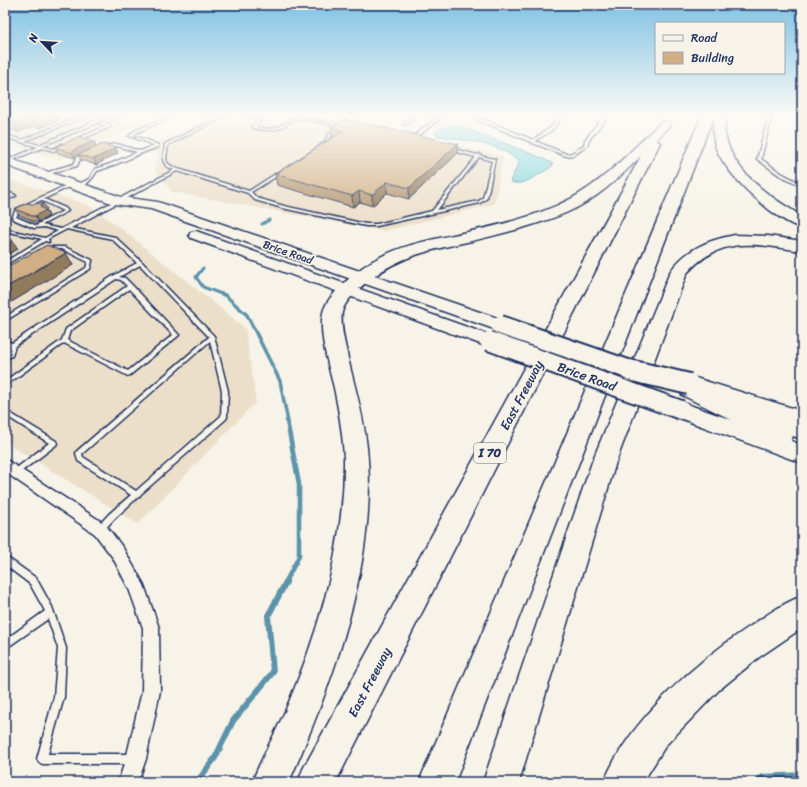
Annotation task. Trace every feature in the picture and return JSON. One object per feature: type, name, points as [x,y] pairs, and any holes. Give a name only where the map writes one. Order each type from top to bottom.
[{"type":"highway","points":[[270,782],[301,715],[327,643],[340,593],[350,544],[355,503],[355,436],[334,342],[333,311],[338,301],[355,283],[382,262],[412,250],[495,230],[566,208],[590,194],[608,181],[636,152]]},
{"type":"highway","name":"East Freeway","points":[[316,782],[651,152]]},
{"type":"highway","points":[[437,782],[693,152]]},
{"type":"highway","points":[[724,152],[738,173],[751,186],[770,202],[802,223]]},
{"type":"highway","points":[[501,782],[604,462],[679,272],[686,261],[697,252],[725,240],[754,240],[802,246]]},
{"type":"highway","points":[[629,370],[802,420]]},
{"type":"highway","points":[[622,782],[654,733],[707,678],[747,647],[802,611]]},
{"type":"main road","name":"Brice Road","points":[[6,161],[119,201],[146,217]]},
{"type":"main road","name":"Brice Road","points":[[119,201],[153,205],[355,283],[489,341],[802,454]]},
{"type":"main road","name":"Brice Road","points":[[168,225],[355,283],[500,325],[629,370]]},
{"type":"main road","points":[[689,387],[802,430]]},
{"type":"main road","points":[[689,387],[802,444]]},
{"type":"street","points":[[10,469],[100,529],[118,553],[136,585],[152,628],[151,691],[136,760],[128,782]]},
{"type":"lane","points":[[6,161],[27,152]]},
{"type":"lane","points":[[45,175],[76,165],[78,158],[90,152]]},
{"type":"lane","points":[[100,529],[224,417],[225,391],[212,337],[140,263],[113,238],[44,226],[36,227],[14,218],[17,210],[40,199],[90,180],[96,170],[104,168],[138,152]]},
{"type":"lane","points":[[167,152],[163,159],[164,163],[170,168],[249,192],[256,199],[283,207],[366,225],[377,225],[480,202],[484,198],[494,160],[463,152]]},
{"type":"lane","points":[[554,152],[559,154],[570,155],[575,152]]},
{"type":"lane","points":[[761,152],[759,159],[780,174],[802,185]]},
{"type":"lane","points":[[434,212],[479,155]]},
{"type":"lane","points":[[249,192],[287,168]]},
{"type":"lane","points":[[5,264],[46,239],[177,170]]},
{"type":"lane","points":[[5,192],[14,196],[5,200]]},
{"type":"lane","points":[[36,227],[66,211],[40,199]]},
{"type":"lane","points":[[5,230],[46,239],[52,248]]},
{"type":"lane","points":[[5,319],[88,269],[90,261],[63,248],[52,248],[45,252]]},
{"type":"lane","points":[[5,358],[10,355],[12,345],[115,277],[140,263]]},
{"type":"lane","points":[[64,341],[128,374],[176,335],[123,279],[115,277]]},
{"type":"lane","points":[[5,384],[64,341],[68,330],[130,286]]},
{"type":"lane","points":[[137,495],[80,459],[79,453],[212,337]]},
{"type":"lane","points":[[5,342],[12,345]]},
{"type":"lane","points":[[5,412],[54,443],[10,469]]},
{"type":"lane","points":[[5,560],[33,581],[50,613],[62,648],[59,696],[42,759],[136,760]]},
{"type":"lane","points":[[5,645],[50,613]]},
{"type":"shaded area","points":[[33,152],[78,152],[59,160]]},
{"type":"shaded area","points":[[154,152],[484,152],[503,156],[495,204],[384,231],[172,192],[155,170],[158,153]]},
{"type":"shaded area","points":[[5,178],[88,205],[122,229],[245,328],[256,402],[138,524],[5,442]]},
{"type":"water","points":[[504,152],[526,152],[553,164],[550,168],[525,182],[514,183],[510,181],[519,163],[512,156]]},
{"type":"building","points":[[85,152],[109,152],[94,159],[78,155]]},
{"type":"building","points":[[310,152],[449,152],[409,188],[387,182],[372,195],[359,191],[352,196],[275,174]]},
{"type":"building","points":[[27,203],[43,203],[40,207],[46,210],[32,216],[15,209]]},
{"type":"building","points":[[47,245],[66,253],[5,288],[5,268]]},
{"type":"waterway","points":[[262,224],[269,220]]},
{"type":"waterway","points":[[203,268],[196,277],[203,287],[222,294]]},
{"type":"waterway","points":[[222,294],[225,295],[247,315],[280,381],[288,422]]},
{"type":"waterway","points":[[285,583],[299,556],[299,484],[287,421]]},
{"type":"waterway","points":[[197,782],[215,758],[233,721],[273,672],[268,616],[286,582]]},
{"type":"waterway","points":[[756,782],[762,777],[802,775]]}]
